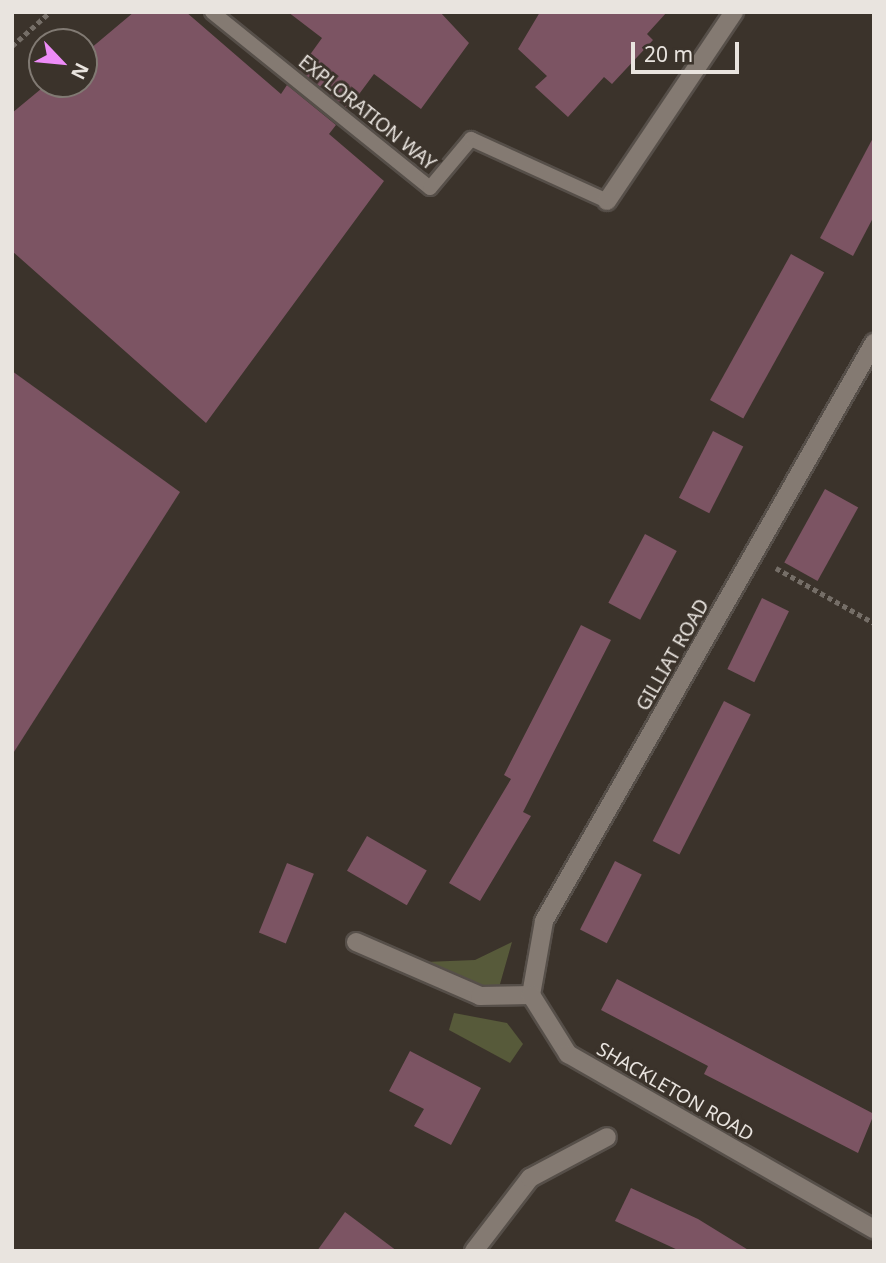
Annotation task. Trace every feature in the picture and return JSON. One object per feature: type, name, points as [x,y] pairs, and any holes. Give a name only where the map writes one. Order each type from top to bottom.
[{"type":"street","points":[[607,201],[734,12]]},
{"type":"street","name":"GILLIAT ROAD","points":[[531,995],[544,921],[874,343]]},
{"type":"street","points":[[356,942],[480,996],[531,995]]},
{"type":"street","name":"SHACKLETON ROAD","points":[[531,995],[568,1054],[874,1228]]},
{"type":"street","points":[[474,1251],[530,1178],[607,1137]]},
{"type":"lane","name":"EXPLORATION WAY","points":[[212,12],[430,188],[471,139],[607,201]]},
{"type":"path","points":[[12,46],[50,12]]},
{"type":"path","points":[[754,555],[874,623]]},
{"type":"green space","points":[[512,942],[498,991],[418,976],[425,962],[475,960]]},
{"type":"green space","points":[[454,1013],[507,1023],[523,1044],[510,1063],[449,1030]]},
{"type":"building","points":[[134,12],[186,12],[281,94],[287,85],[336,125],[329,134],[384,181],[206,423],[12,251],[12,113],[30,98],[98,98],[98,42]]},
{"type":"building","points":[[288,12],[440,12],[469,43],[421,109],[374,74],[348,109],[299,70],[322,38]]},
{"type":"building","points":[[540,12],[667,12],[647,34],[653,40],[612,84],[604,77],[568,117],[535,87],[547,76],[518,49]]},
{"type":"building","points":[[874,136],[874,216],[853,256],[820,238]]},
{"type":"building","points":[[791,254],[824,272],[743,418],[710,400]]},
{"type":"building","points":[[12,371],[180,492],[12,755]]},
{"type":"building","points":[[713,431],[743,446],[709,513],[679,498]]},
{"type":"building","points":[[825,489],[858,507],[818,581],[784,562]]},
{"type":"building","points":[[645,534],[677,551],[640,620],[608,603]]},
{"type":"building","points":[[762,598],[789,611],[754,682],[727,669]]},
{"type":"building","points":[[581,625],[611,640],[523,812],[531,816],[480,901],[449,883],[511,779],[504,775]]},
{"type":"building","points":[[724,701],[751,715],[679,855],[653,841]]},
{"type":"building","points":[[367,836],[427,870],[407,905],[347,871]]},
{"type":"building","points":[[615,861],[642,875],[607,943],[580,930]]},
{"type":"building","points":[[287,863],[314,874],[286,943],[259,933]]},
{"type":"building","points":[[617,979],[874,1114],[858,1153],[704,1074],[708,1066],[601,1010]]},
{"type":"building","points":[[410,1051],[481,1088],[451,1145],[414,1126],[424,1109],[389,1091]]},
{"type":"building","points":[[631,1188],[698,1219],[750,1251],[680,1251],[615,1221]]},
{"type":"building","points":[[345,1212],[397,1251],[317,1251]]}]
